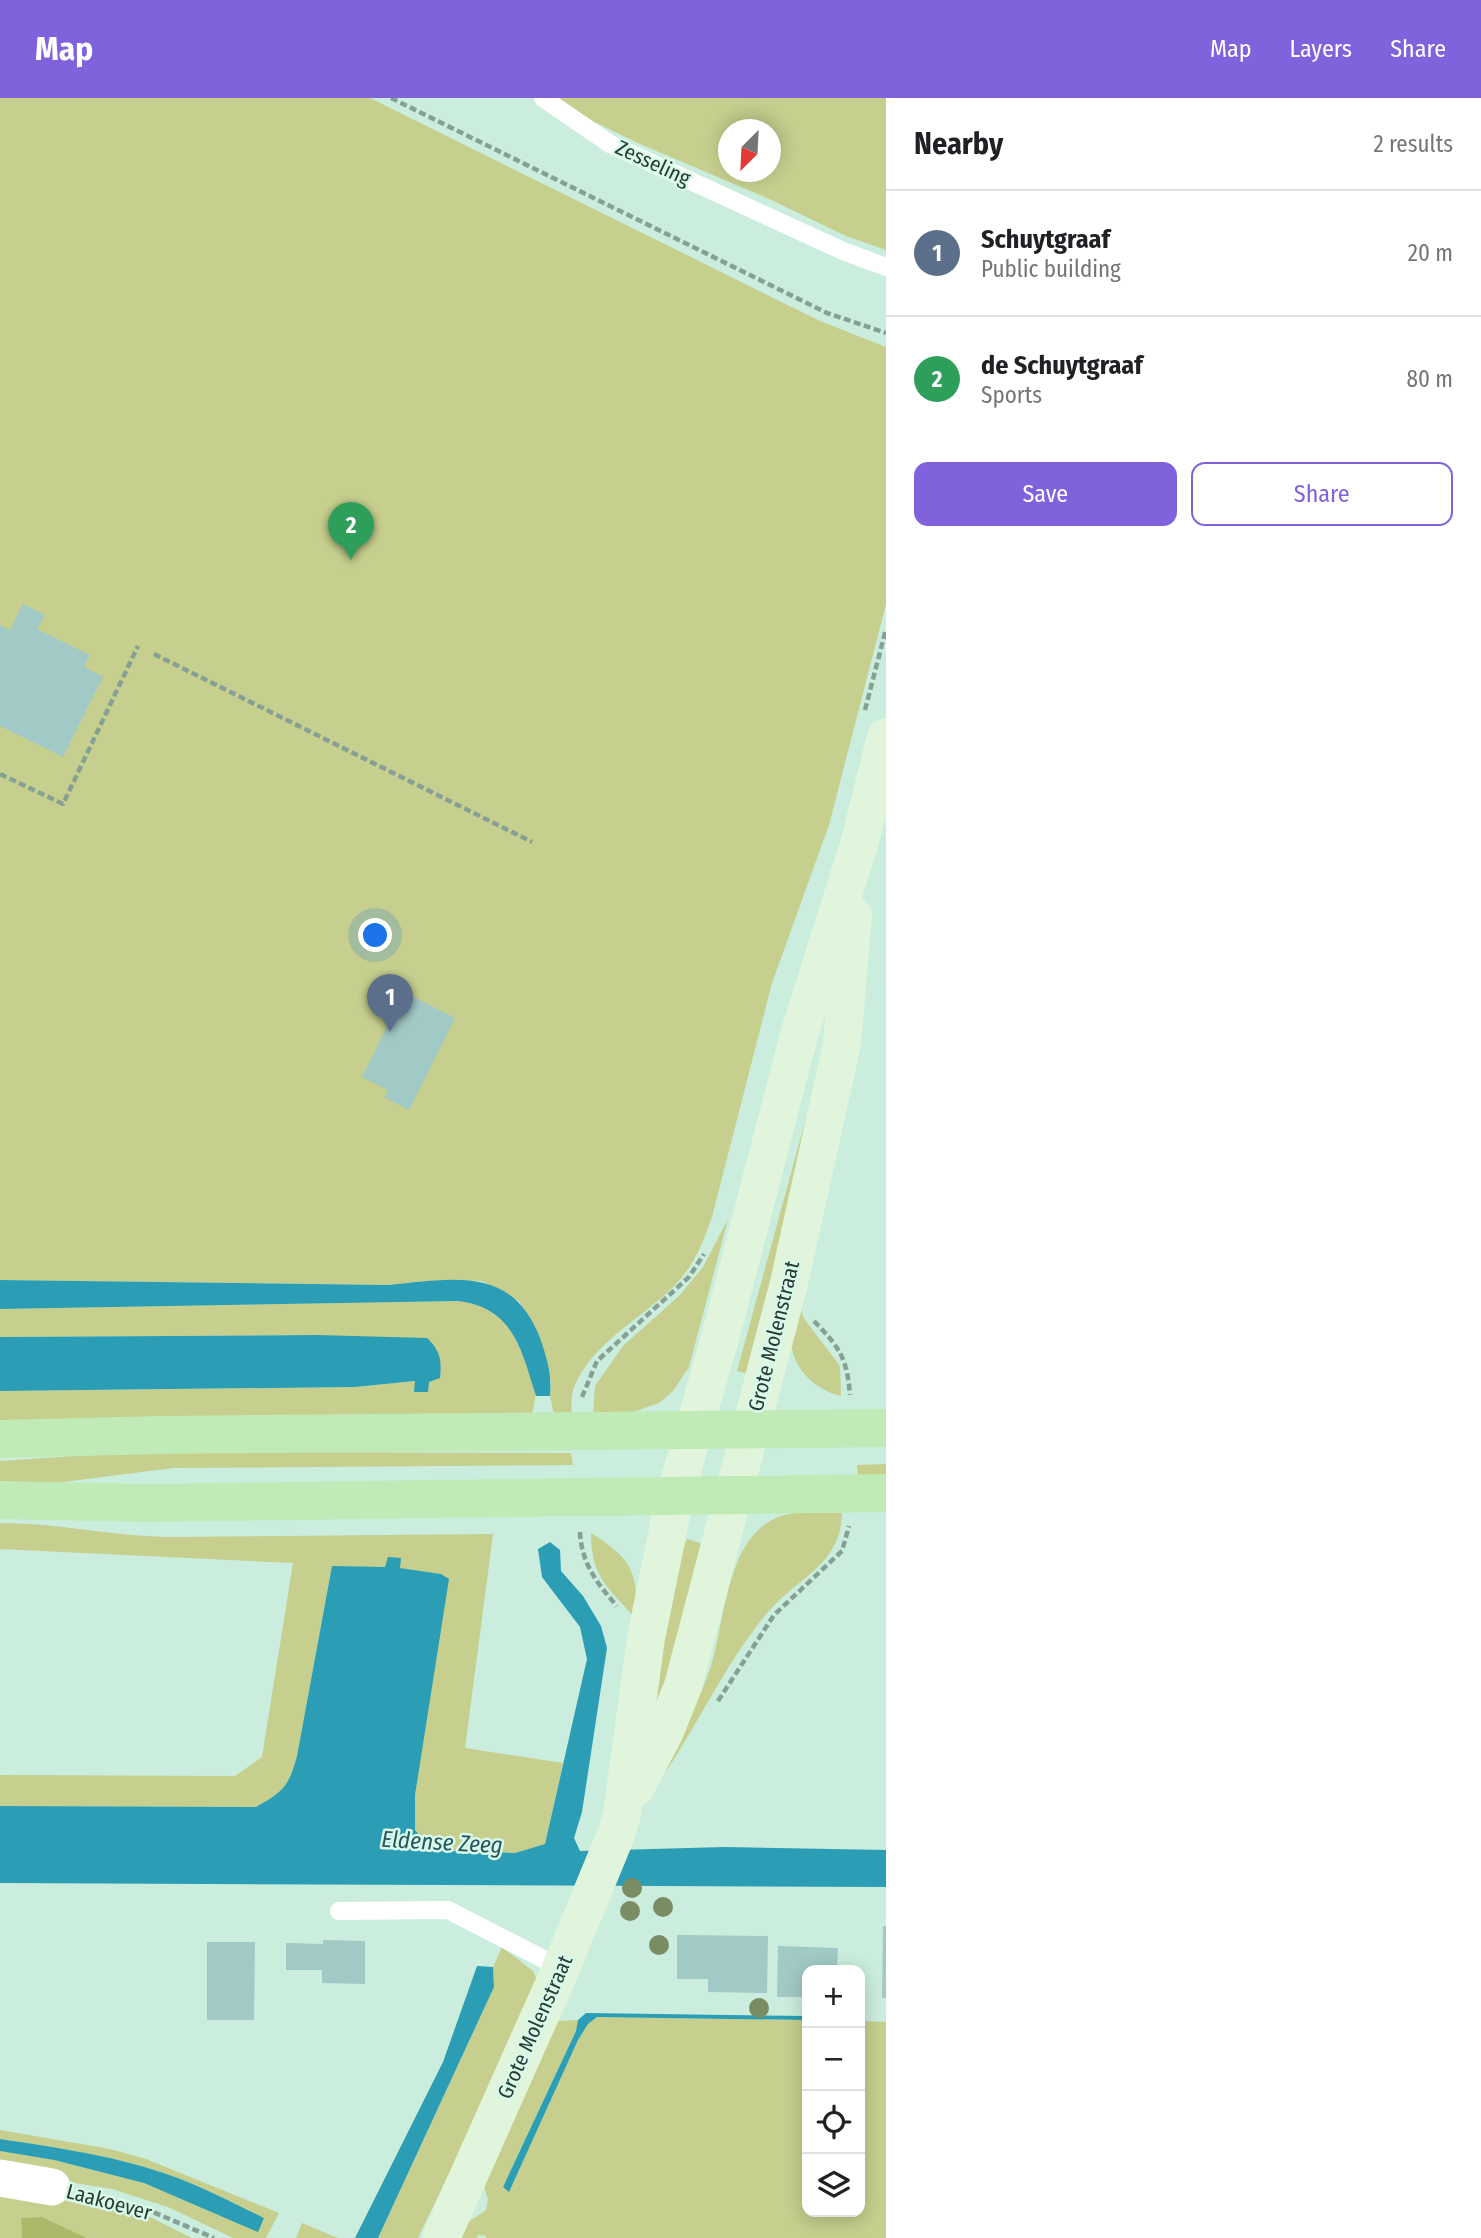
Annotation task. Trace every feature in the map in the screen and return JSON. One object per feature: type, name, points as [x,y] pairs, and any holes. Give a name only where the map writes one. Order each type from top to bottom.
[{"type":"main road","points":[[0,1439],[886,1428]]},
{"type":"main road","points":[[0,1500],[146,1503],[886,1493]]},
{"type":"street","name":"Grote Molenstraat","points":[[441,2238],[561,1968],[620,1823],[665,1731],[683,1686],[789,1283],[842,1044],[860,841],[874,730]]},
{"type":"street","name":"Grote Molenstraat","points":[[620,1823],[646,1638],[675,1496],[723,1327],[799,1035],[860,841]]},
{"type":"street","name":"Laakoever","points":[[0,2179],[52,2187]]},
{"type":"lane","name":"Zesseling","points":[[543,98],[610,144],[843,251],[886,267]]},
{"type":"lane","points":[[339,1911],[448,1910],[561,1968]]},
{"type":"path","points":[[391,98],[827,313],[886,333]]},
{"type":"path","points":[[874,730],[886,629]]},
{"type":"path","points":[[0,774],[63,804],[138,646]]},
{"type":"path","points":[[154,654],[532,842]]},
{"type":"path","points":[[581,1403],[582,1391],[597,1361],[689,1277],[706,1251]]},
{"type":"path","points":[[713,1708],[774,1615],[842,1551],[849,1523]]},
{"type":"path","points":[[580,1533],[581,1550],[599,1587],[646,1638]]},
{"type":"path","name":"Laakoever","points":[[52,2187],[103,2196],[146,2209],[214,2238]]},
{"type":"green space","points":[[0,98],[370,98],[820,321],[886,347],[886,604],[829,825],[772,983],[712,1217],[701,1246],[687,1271],[673,1287],[605,1344],[582,1371],[574,1387],[571,1414],[554,1415],[550,1396],[551,1382],[520,1302],[482,1281],[439,1280],[389,1285],[0,1280]]},
{"type":"green space","points":[[558,98],[886,98],[886,250],[846,236],[729,182],[781,182],[781,119],[718,119],[718,177],[576,113]]},
{"type":"green space","points":[[808,1111],[750,1374],[737,1371]]},
{"type":"green space","points":[[728,1219],[689,1367],[673,1391],[659,1403],[633,1412],[593,1416],[595,1386],[623,1346],[679,1296],[703,1267]]},
{"type":"green space","points":[[799,1295],[803,1317],[840,1366],[841,1396],[819,1387],[802,1372],[797,1362],[791,1340],[791,1327]]},
{"type":"green space","points":[[458,1301],[494,1312],[508,1327],[526,1361],[533,1384],[535,1396],[532,1415],[0,1427],[0,1391],[355,1387],[416,1381],[427,1392],[428,1382],[317,1335],[0,1337],[0,1309]]},
{"type":"green space","points":[[571,1453],[573,1465],[173,1468],[40,1485],[0,1485],[0,1461],[103,1454]]},
{"type":"green space","points":[[886,1464],[886,1476],[858,1476],[857,1465]]},
{"type":"green space","points":[[802,1512],[842,1513],[840,1531],[834,1545],[816,1569],[780,1600],[753,1631],[661,1779],[711,1666],[725,1603],[739,1559],[749,1541],[763,1526],[781,1516]]},
{"type":"green space","points":[[0,1523],[163,1537],[493,1534],[465,1748],[563,1763],[545,1844],[515,1853],[449,1851],[427,1843],[415,1830],[415,1795],[441,1574],[399,1568],[332,1566],[297,1756],[284,1787],[265,1802],[256,1807],[0,1806],[0,1775],[235,1776],[262,1757],[293,1563],[0,1549]]},
{"type":"green space","points":[[591,1533],[616,1551],[630,1568],[636,1589],[636,1619],[598,1572]]},
{"type":"green space","points":[[687,1539],[706,1545],[658,1708],[649,1705],[678,1558]]},
{"type":"green space","points":[[502,1947],[533,1971],[537,1980],[482,2105],[418,2238],[378,2238],[494,1987],[493,1967]]},
{"type":"green space","points":[[597,2017],[802,2020],[802,2217],[865,2217],[865,2021],[886,2022],[886,2238],[486,2238],[478,2235],[477,2238],[460,2238],[467,2223],[486,2210],[488,2200],[484,2185],[557,2021],[578,2020],[576,2031],[503,2187],[509,2191],[578,2040],[588,2024]]},
{"type":"green space","points":[[0,2130],[110,2149],[146,2159],[279,2213],[266,2238],[233,2238],[168,2207],[112,2189],[0,2171],[0,2151],[54,2160],[144,2183],[257,2231],[264,2218],[197,2186],[154,2170],[88,2154],[0,2139]]},
{"type":"green space","points":[[0,2188],[100,2203],[150,2217],[192,2238],[87,2238],[42,2217],[21,2218],[22,2238],[0,2238]]},
{"type":"green space","points":[[42,2217],[87,2238],[22,2238],[21,2218]]},
{"type":"green space","points":[[302,2223],[338,2238],[296,2238]]},
{"type":"water","points":[[0,1280],[389,1285],[436,1280],[478,1282],[497,1288],[514,1298],[528,1315],[540,1338],[547,1360],[550,1396],[536,1396],[512,1334],[492,1312],[477,1305],[458,1301],[0,1309]]},
{"type":"water","points":[[317,1335],[427,1338],[439,1356],[440,1378],[429,1382],[428,1392],[414,1392],[415,1381],[355,1387],[0,1391],[0,1337]]},
{"type":"water","points":[[550,1542],[560,1550],[561,1571],[583,1596],[601,1626],[607,1648],[582,1812],[574,1838],[580,1851],[725,1847],[886,1850],[886,1887],[0,1883],[0,1806],[256,1807],[279,1792],[291,1775],[297,1756],[332,1566],[385,1567],[388,1557],[401,1558],[400,1568],[441,1574],[449,1579],[415,1795],[415,1830],[427,1843],[449,1851],[515,1853],[545,1844],[587,1659],[580,1627],[542,1577],[538,1549]]},
{"type":"water","points":[[477,1966],[493,1967],[494,1987],[378,2238],[355,2238],[443,2062]]},
{"type":"water","points":[[586,2013],[802,2016],[802,2020],[597,2017],[588,2024],[578,2040],[509,2192],[503,2187],[576,2031],[578,2020]]},
{"type":"water","points":[[0,2139],[132,2163],[197,2186],[264,2218],[258,2232],[144,2183],[54,2160],[0,2151]]},
{"type":"building","points":[[23,604],[45,615],[37,629],[90,655],[84,667],[103,677],[63,757],[0,726],[0,625],[10,630]]},
{"type":"building","points":[[404,992],[455,1018],[409,1110],[384,1097],[388,1090],[362,1077]]},
{"type":"building","points":[[883,1926],[886,1926],[886,1998],[882,1998]]},
{"type":"building","points":[[677,1935],[768,1936],[767,1993],[708,1992],[708,1979],[677,1979]]},
{"type":"building","points":[[323,1940],[365,1941],[365,1984],[322,1983],[322,1970],[286,1970],[286,1943],[323,1944]]},
{"type":"building","points":[[207,1942],[255,1942],[254,2020],[207,2020]]},
{"type":"building","points":[[778,1946],[838,1948],[837,1965],[802,1965],[802,1997],[777,1997]]},
{"type":"place","name":"de Schuytgraaf","points":[[351,560]]},
{"type":"place","name":"Schuytgraaf","points":[[390,1032]]},
{"type":"water label","name":"Eldense Zeeg","points":[[442,1842]]}]
